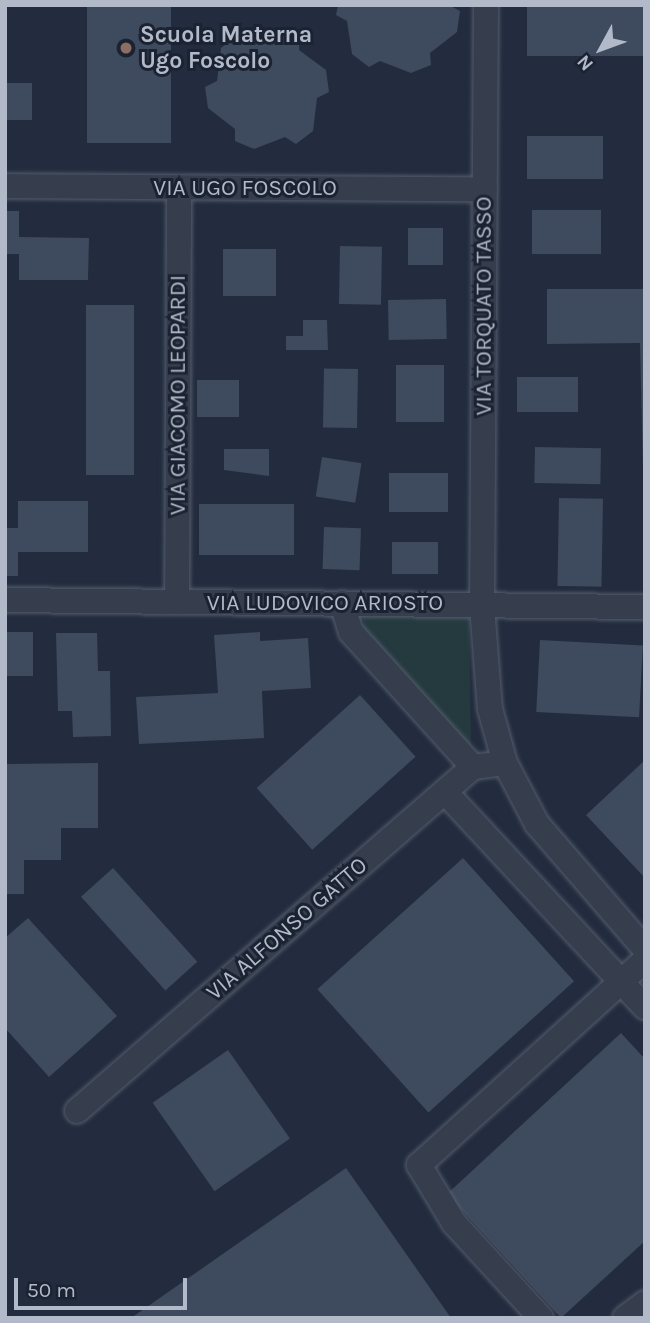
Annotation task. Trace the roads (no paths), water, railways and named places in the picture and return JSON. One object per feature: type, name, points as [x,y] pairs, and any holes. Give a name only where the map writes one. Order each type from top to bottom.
[{"type":"street","name":"VIA TORQUATO TASSO","points":[[485,5],[482,606],[489,709],[505,763],[568,866],[645,949]]},
{"type":"street","name":"VIA UGO FOSCOLO","points":[[5,186],[485,189]]},
{"type":"street","name":"VIA GIACOMO LEOPARDI","points":[[177,601],[179,188]]},
{"type":"street","name":"VIA LUDOVICO ARIOSTO","points":[[5,600],[645,607]]},
{"type":"street","points":[[342,603],[351,632],[473,767],[505,763]]},
{"type":"street","name":"VIA ALFONSO GATTO","points":[[77,1111],[473,767]]},
{"type":"street","points":[[445,792],[645,1007]]},
{"type":"street","points":[[541,1318],[454,1223],[419,1165],[645,960]]},
{"type":"street","points":[[625,1318],[645,1303]]},
{"type":"place","name":"Scuola Materna Ugo Foscolo","points":[[126,48]]}]
